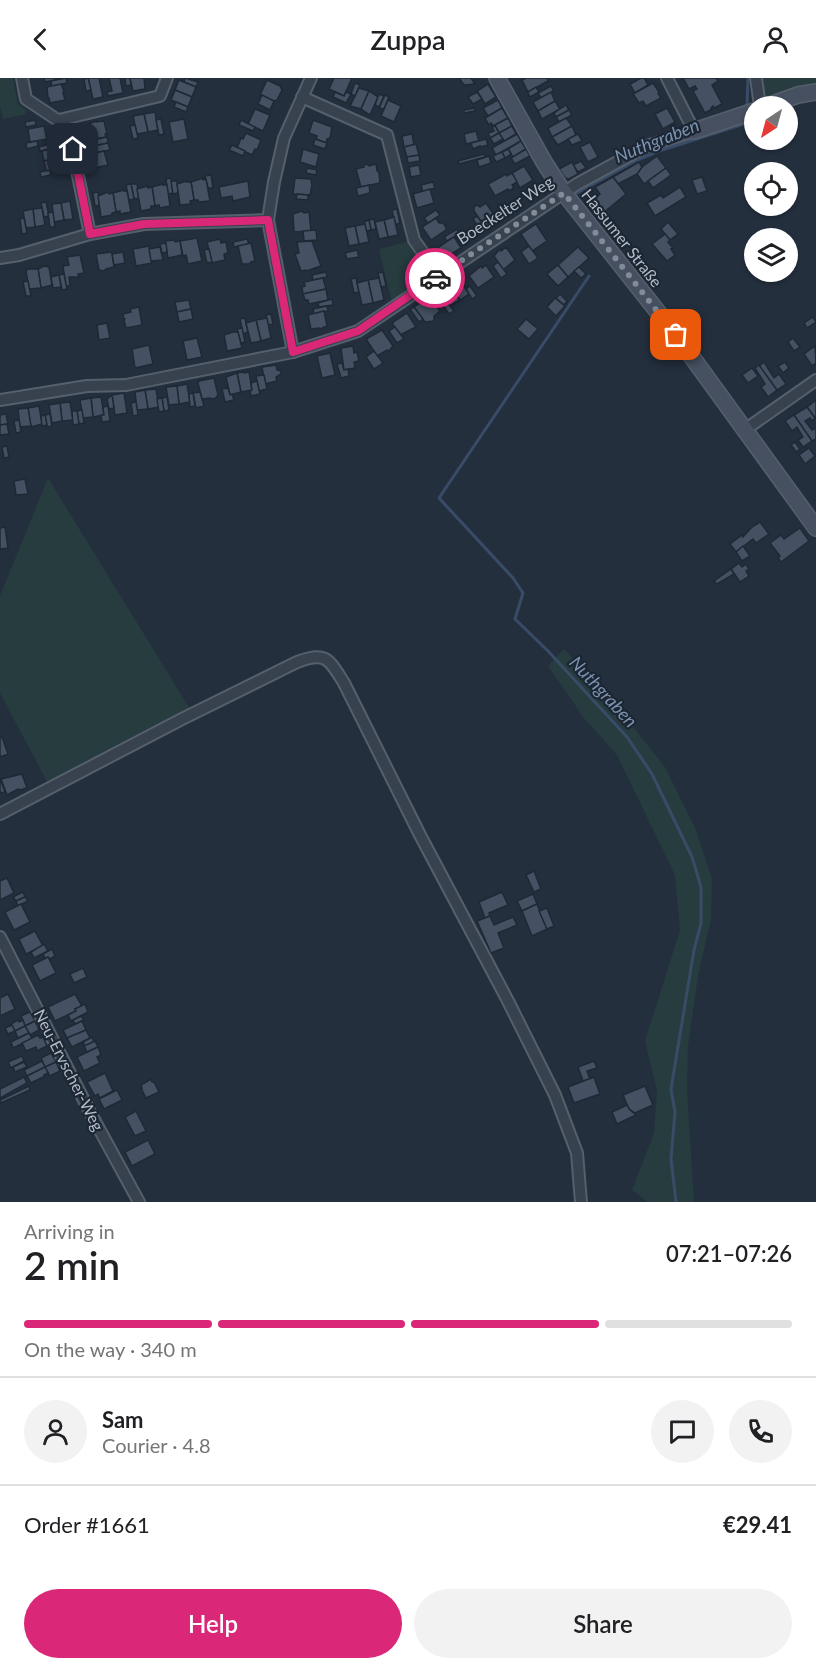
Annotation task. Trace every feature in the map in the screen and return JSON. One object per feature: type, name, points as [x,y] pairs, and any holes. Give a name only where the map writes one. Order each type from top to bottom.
[{"type":"street","points":[[22,78],[26,99],[68,128],[90,234]]},
{"type":"street","points":[[59,120],[160,96],[167,78]]},
{"type":"street","points":[[293,352],[268,220],[284,138],[310,78]]},
{"type":"street","name":"Hassumer Straße","points":[[497,78],[564,193],[676,335],[816,528]]},
{"type":"street","points":[[668,78],[694,130]]},
{"type":"street","points":[[756,78],[759,96]]},
{"type":"street","points":[[795,96],[816,92]]},
{"type":"street","points":[[302,97],[387,135],[414,240],[439,275]]},
{"type":"street","name":"Boeckelter Weg","points":[[0,400],[87,386],[126,385],[293,352],[358,331],[577,184],[647,146],[744,114]]},
{"type":"street","points":[[0,258],[19,255],[90,234],[144,224],[268,220]]},
{"type":"street","points":[[746,429],[816,381]]},
{"type":"street","points":[[0,814],[297,662],[315,656],[332,664],[344,683],[420,835],[524,1030],[555,1095],[577,1153],[581,1202]]},
{"type":"street","name":"Neu-Ervscher-Weg","points":[[0,937],[139,1202]]},
{"type":"green space","points":[[0,78],[13,78],[18,105],[25,109],[26,114],[3,119],[0,106]]},
{"type":"green space","points":[[756,78],[816,78],[816,83],[779,96],[763,96]]},
{"type":"green space","points":[[414,240],[439,275],[393,307],[379,249]]},
{"type":"green space","points":[[48,478],[193,714],[51,789],[0,693],[0,596]]},
{"type":"green space","points":[[564,649],[614,703],[665,767],[696,830],[712,879],[711,919],[698,976],[688,1046],[687,1089],[694,1202],[648,1202],[632,1190],[654,1133],[657,1091],[645,1041],[680,930],[675,875],[617,755],[584,718],[548,666]]},
{"type":"building","points":[[44,78],[59,78],[59,79],[45,82]]},
{"type":"building","points":[[66,78],[67,83],[52,86],[51,81]]},
{"type":"building","points":[[88,78],[99,78],[103,97],[93,99]]},
{"type":"building","points":[[88,78],[91,90],[86,91],[84,79]]},
{"type":"building","points":[[109,78],[120,78],[123,93],[108,96],[107,92],[112,91]]},
{"type":"building","points":[[125,78],[130,78],[131,85],[126,86]]},
{"type":"building","points":[[130,78],[144,78],[145,89],[133,91]]},
{"type":"building","points":[[185,78],[198,82],[196,87],[184,82]]},
{"type":"building","points":[[334,78],[352,78],[344,96],[329,89]]},
{"type":"building","points":[[459,78],[471,78],[475,84],[464,85]]},
{"type":"building","points":[[547,78],[548,81],[528,92],[522,80]]},
{"type":"building","points":[[644,78],[648,85],[635,93],[630,84]]},
{"type":"building","points":[[683,78],[716,78],[718,81],[712,85],[722,104],[714,108],[713,106],[705,113],[693,91],[697,89],[695,86],[689,89]]},
{"type":"building","points":[[179,80],[196,87],[192,97],[175,90]]},
{"type":"building","points":[[267,80],[280,86],[282,90],[277,100],[274,101],[260,95]]},
{"type":"building","points":[[355,83],[360,85],[355,96],[351,94]]},
{"type":"building","points":[[653,83],[661,98],[646,106],[643,101],[639,103],[633,94]]},
{"type":"building","points":[[61,84],[65,100],[50,103],[47,87]]},
{"type":"building","points":[[488,84],[496,97],[485,104],[477,91]]},
{"type":"building","points":[[551,86],[554,91],[541,98],[538,93]]},
{"type":"building","points":[[536,87],[539,92],[530,97],[527,91]]},
{"type":"building","points":[[359,88],[369,91],[361,109],[350,106]]},
{"type":"building","points":[[175,90],[192,97],[188,107],[171,100]]},
{"type":"building","points":[[369,91],[378,97],[370,115],[361,109]]},
{"type":"building","points":[[335,92],[344,96],[346,92],[351,94],[346,103],[333,97]]},
{"type":"building","points":[[477,92],[482,99],[473,104],[468,97]]},
{"type":"building","points":[[551,92],[555,101],[538,111],[533,102]]},
{"type":"building","points":[[379,94],[384,96],[379,107],[375,105]]},
{"type":"building","points":[[262,95],[274,101],[270,110],[258,104]]},
{"type":"building","points":[[385,95],[389,97],[384,109],[379,108]]},
{"type":"building","points":[[388,100],[401,106],[394,122],[381,116]]},
{"type":"building","points":[[498,100],[502,108],[488,116],[483,108]]},
{"type":"building","points":[[555,101],[560,109],[542,119],[538,111]]},
{"type":"building","points":[[176,102],[188,107],[186,112],[174,107]]},
{"type":"building","points":[[566,105],[569,110],[556,117],[554,113]]},
{"type":"building","points":[[475,108],[475,111],[464,113],[464,110]]},
{"type":"building","points":[[502,108],[508,118],[493,126],[491,123],[489,125],[485,118]]},
{"type":"building","points":[[667,108],[675,122],[663,129],[655,114]]},
{"type":"building","points":[[255,109],[270,115],[263,131],[248,124]]},
{"type":"building","points":[[569,110],[572,115],[559,122],[556,117]]},
{"type":"building","points":[[155,112],[158,130],[148,132],[144,114]]},
{"type":"building","points":[[144,114],[148,132],[137,134],[133,116]]},
{"type":"building","points":[[508,118],[512,126],[499,133],[495,125]]},
{"type":"building","points":[[566,118],[572,126],[552,137],[548,128]]},
{"type":"building","points":[[161,119],[164,134],[159,135],[156,120]]},
{"type":"building","points":[[184,119],[188,139],[173,142],[169,122]]},
{"type":"building","points":[[35,120],[36,125],[26,127],[25,122]]},
{"type":"building","points":[[241,120],[255,127],[253,131],[239,125]]},
{"type":"building","points":[[313,120],[332,127],[330,138],[326,143],[309,133]]},
{"type":"building","points":[[104,121],[106,137],[84,138],[81,126]]},
{"type":"building","points":[[135,125],[138,138],[133,139],[130,126]]},
{"type":"building","points":[[44,126],[47,139],[30,142],[28,129]]},
{"type":"building","points":[[495,126],[499,133],[490,138],[488,133],[494,131],[492,127]]},
{"type":"building","points":[[512,126],[516,134],[504,141],[499,133]]},
{"type":"building","points":[[572,126],[576,135],[558,145],[552,137]]},
{"type":"building","points":[[476,131],[479,141],[466,144],[464,134]]},
{"type":"building","points":[[246,133],[261,140],[252,155],[237,148]]},
{"type":"building","points":[[499,133],[503,139],[494,144],[490,138]]},
{"type":"building","points":[[412,134],[414,145],[404,147],[402,136]]},
{"type":"building","points":[[517,134],[521,141],[496,155],[492,148]]},
{"type":"building","points":[[578,134],[582,141],[572,145],[568,139]]},
{"type":"building","points":[[107,137],[108,143],[94,146],[93,140]]},
{"type":"building","points":[[315,139],[327,143],[325,149],[313,145]]},
{"type":"building","points":[[486,139],[488,145],[473,149],[471,143]]},
{"type":"building","points":[[37,141],[38,146],[27,149],[26,143]]},
{"type":"building","points":[[521,141],[526,149],[513,157],[508,149]]},
{"type":"building","points":[[590,142],[598,157],[588,162],[580,147]]},
{"type":"building","points":[[108,143],[110,150],[95,153],[94,146]]},
{"type":"building","points":[[49,144],[50,149],[40,151],[39,147]]},
{"type":"building","points":[[416,144],[419,155],[407,157],[404,147]]},
{"type":"building","points":[[232,145],[245,151],[243,156],[229,150]]},
{"type":"building","points":[[60,147],[62,157],[44,161],[42,151]]},
{"type":"building","points":[[303,149],[319,154],[316,167],[300,162]]},
{"type":"building","points":[[508,149],[511,154],[505,158],[502,152]]},
{"type":"building","points":[[526,149],[530,156],[515,164],[511,158]]},
{"type":"building","points":[[104,151],[108,165],[89,169],[86,155]]},
{"type":"building","points":[[502,152],[505,158],[496,162],[493,156]]},
{"type":"building","points":[[484,154],[485,157],[459,164],[458,161]]},
{"type":"building","points":[[419,155],[420,161],[408,163],[407,157]]},
{"type":"building","points":[[489,156],[491,163],[479,167],[477,160]]},
{"type":"building","points":[[657,156],[666,168],[644,184],[637,174],[642,167]]},
{"type":"building","points":[[62,157],[64,167],[46,171],[44,161]]},
{"type":"building","points":[[581,161],[586,168],[578,172],[573,165]]},
{"type":"building","points":[[572,162],[578,174],[569,179],[565,178],[559,169]]},
{"type":"building","points":[[639,162],[642,167],[637,174],[618,184],[613,177]]},
{"type":"building","points":[[367,164],[369,166],[376,164],[380,183],[361,187],[356,169]]},
{"type":"building","points":[[419,165],[421,175],[411,177],[409,167]]},
{"type":"building","points":[[524,166],[533,180],[520,188],[512,173]]},
{"type":"building","points":[[307,168],[317,170],[316,175],[306,173]]},
{"type":"building","points":[[666,168],[671,175],[653,188],[648,181]]},
{"type":"building","points":[[50,170],[51,175],[41,177],[40,172]]},
{"type":"building","points":[[512,173],[517,182],[512,185],[514,188],[495,196],[488,184]]},
{"type":"building","points":[[211,175],[213,188],[208,188],[205,176]]},
{"type":"building","points":[[613,177],[626,194],[597,218],[587,204],[600,194],[595,187]]},
{"type":"building","points":[[702,177],[707,191],[697,194],[692,180]]},
{"type":"building","points":[[171,178],[173,193],[168,194],[166,179]]},
{"type":"building","points":[[203,178],[203,180],[206,179],[210,201],[199,202],[194,200],[191,182]]},
{"type":"building","points":[[295,178],[311,179],[310,195],[293,194]]},
{"type":"building","points":[[171,181],[177,181],[178,193],[173,194]]},
{"type":"building","points":[[248,181],[250,197],[233,201],[232,196],[221,198],[219,187]]},
{"type":"building","points":[[191,182],[194,200],[190,201],[191,204],[180,205],[177,184]]},
{"type":"building","points":[[433,182],[435,188],[423,192],[421,185]]},
{"type":"building","points":[[131,184],[137,184],[139,198],[134,199]]},
{"type":"building","points":[[131,184],[134,199],[129,200],[126,185]]},
{"type":"building","points":[[167,185],[170,206],[160,208],[159,205],[155,206],[152,187]]},
{"type":"building","points":[[369,185],[370,193],[358,196],[356,188]]},
{"type":"building","points":[[148,186],[148,188],[152,187],[155,206],[141,211],[137,189]]},
{"type":"building","points":[[680,187],[686,197],[655,216],[647,203],[661,195],[663,198]]},
{"type":"building","points":[[430,189],[434,203],[417,208],[413,194]]},
{"type":"building","points":[[127,191],[131,212],[120,214],[120,211],[116,212],[113,193]]},
{"type":"building","points":[[98,192],[100,205],[95,206],[93,193]]},
{"type":"building","points":[[108,192],[113,193],[116,212],[101,217],[98,196]]},
{"type":"building","points":[[297,194],[308,195],[308,200],[296,199]]},
{"type":"building","points":[[70,201],[73,219],[64,220],[61,203]]},
{"type":"building","points":[[46,202],[49,216],[44,217],[41,203]]},
{"type":"building","points":[[61,203],[64,220],[54,222],[52,204]]},
{"type":"building","points":[[486,203],[499,222],[487,230],[474,211],[477,205],[480,207]]},
{"type":"building","points":[[506,205],[512,214],[503,219],[498,210]]},
{"type":"building","points":[[42,208],[45,225],[35,227],[33,209]]},
{"type":"building","points":[[33,209],[35,227],[26,228],[23,211]]},
{"type":"building","points":[[397,209],[400,223],[395,225],[392,210]]},
{"type":"building","points":[[436,210],[440,215],[428,223],[424,218]]},
{"type":"building","points":[[302,211],[309,212],[311,231],[294,232],[293,214]]},
{"type":"building","points":[[53,212],[55,227],[50,227],[48,213]]},
{"type":"building","points":[[477,216],[485,227],[480,230],[473,219]]},
{"type":"building","points":[[394,217],[398,235],[388,237],[384,220]]},
{"type":"building","points":[[24,218],[27,233],[22,234],[20,219]]},
{"type":"building","points":[[436,218],[439,223],[443,223],[446,230],[431,240],[422,227]]},
{"type":"building","points":[[374,219],[376,229],[371,230],[369,220]]},
{"type":"building","points":[[369,220],[371,230],[366,231],[364,222]]},
{"type":"building","points":[[384,220],[388,237],[379,239],[375,222]]},
{"type":"building","points":[[668,222],[678,234],[670,240],[661,229]]},
{"type":"building","points":[[365,224],[369,242],[359,244],[355,226]]},
{"type":"building","points":[[536,224],[547,241],[532,251],[521,234]]},
{"type":"building","points":[[355,226],[359,244],[349,246],[345,228]]},
{"type":"building","points":[[457,229],[459,234],[447,241],[444,237]]},
{"type":"building","points":[[316,230],[317,240],[304,241],[303,231]]},
{"type":"building","points":[[665,234],[670,240],[668,242],[675,255],[667,261],[652,244]]},
{"type":"building","points":[[454,237],[461,248],[443,259],[436,249]]},
{"type":"building","points":[[197,238],[202,261],[188,264],[186,255],[183,256],[180,241]]},
{"type":"building","points":[[220,239],[221,243],[226,242],[228,253],[224,254],[225,260],[212,263],[207,242]]},
{"type":"building","points":[[247,239],[249,244],[234,247],[233,242]]},
{"type":"building","points":[[174,240],[175,242],[180,241],[182,255],[168,258],[165,241]]},
{"type":"building","points":[[312,241],[321,266],[301,271],[295,254],[299,253],[297,242]]},
{"type":"building","points":[[166,243],[167,252],[162,253],[160,244]]},
{"type":"building","points":[[251,243],[255,261],[242,264],[238,246]]},
{"type":"building","points":[[149,246],[152,263],[136,266],[133,249]]},
{"type":"building","points":[[529,246],[538,258],[529,264],[521,252]]},
{"type":"building","points":[[160,247],[163,260],[151,261],[149,249]]},
{"type":"building","points":[[506,247],[515,260],[503,270],[494,256],[500,249],[501,251]]},
{"type":"building","points":[[578,247],[589,258],[568,277],[558,265]]},
{"type":"building","points":[[209,249],[212,262],[207,263],[204,250]]},
{"type":"building","points":[[357,250],[359,257],[347,259],[345,253]]},
{"type":"building","points":[[112,252],[114,267],[104,271],[99,270],[96,254]]},
{"type":"building","points":[[123,252],[125,263],[114,265],[112,254]]},
{"type":"building","points":[[80,255],[84,273],[78,274],[79,277],[69,277],[70,286],[66,286],[63,266],[69,265],[67,257]]},
{"type":"building","points":[[498,262],[507,274],[501,278],[493,266]]},
{"type":"building","points":[[486,265],[494,277],[478,288],[469,276],[481,266],[482,268]]},
{"type":"building","points":[[558,265],[568,277],[558,286],[547,274]]},
{"type":"building","points":[[44,266],[49,267],[52,285],[41,288],[38,269]]},
{"type":"building","points":[[579,267],[586,274],[581,278],[574,271]]},
{"type":"building","points":[[38,269],[41,288],[29,289],[26,271]]},
{"type":"building","points":[[326,272],[327,277],[313,280],[312,275]]},
{"type":"building","points":[[383,272],[386,286],[381,287],[378,273]]},
{"type":"building","points":[[64,274],[67,289],[62,290],[59,275]]},
{"type":"building","points":[[59,275],[61,287],[53,288],[51,277]]},
{"type":"building","points":[[458,277],[469,294],[460,300],[449,284]]},
{"type":"building","points":[[323,278],[326,289],[303,294],[304,282]]},
{"type":"building","points":[[356,278],[359,292],[354,293],[351,279]]},
{"type":"building","points":[[379,278],[384,300],[373,303],[368,280]]},
{"type":"building","points":[[368,280],[373,303],[362,305],[357,283]]},
{"type":"building","points":[[28,281],[31,296],[26,296],[23,282]]},
{"type":"building","points":[[449,284],[460,300],[450,306],[439,290]]},
{"type":"building","points":[[470,286],[477,296],[472,299],[466,289]]},
{"type":"building","points":[[326,289],[328,300],[309,304],[308,300],[305,300],[303,294]]},
{"type":"building","points":[[560,294],[567,301],[564,305],[556,298]]},
{"type":"building","points":[[430,296],[433,301],[436,301],[440,311],[434,316],[434,321],[425,322],[414,307]]},
{"type":"building","points":[[555,298],[565,306],[556,316],[547,307]]},
{"type":"building","points":[[332,299],[333,305],[319,307],[318,303]]},
{"type":"building","points":[[189,300],[191,309],[177,312],[175,302]]},
{"type":"building","points":[[447,302],[454,311],[449,314],[443,305]]},
{"type":"building","points":[[327,306],[328,311],[314,314],[313,309]]},
{"type":"building","points":[[139,307],[142,325],[126,328],[123,314]]},
{"type":"building","points":[[414,307],[423,319],[419,322],[410,309]]},
{"type":"building","points":[[191,309],[193,319],[179,322],[177,312]]},
{"type":"building","points":[[324,311],[327,326],[311,329],[308,315]]},
{"type":"building","points":[[407,313],[416,327],[400,335],[392,323]]},
{"type":"building","points":[[271,314],[273,324],[268,325],[266,315]]},
{"type":"building","points":[[813,317],[816,322],[807,328],[804,323]]},
{"type":"building","points":[[245,318],[248,332],[243,334],[240,319]]},
{"type":"building","points":[[267,318],[271,338],[261,341],[256,320]]},
{"type":"building","points":[[526,319],[538,329],[529,339],[517,329]]},
{"type":"building","points":[[256,320],[261,341],[251,343],[246,323]]},
{"type":"building","points":[[107,323],[110,338],[99,340],[97,325]]},
{"type":"building","points":[[395,327],[404,339],[397,343],[389,331]]},
{"type":"building","points":[[242,328],[245,342],[241,343],[237,329]]},
{"type":"building","points":[[382,330],[393,346],[389,351],[377,356],[366,339]]},
{"type":"building","points":[[238,332],[242,348],[227,351],[224,335]]},
{"type":"building","points":[[197,338],[202,357],[187,360],[183,341]]},
{"type":"building","points":[[793,338],[800,347],[794,351],[788,342]]},
{"type":"building","points":[[149,345],[153,364],[135,368],[132,349]]},
{"type":"building","points":[[353,346],[359,361],[354,362],[355,368],[344,370],[341,348]]},
{"type":"building","points":[[815,346],[816,363],[812,366],[804,354]]},
{"type":"building","points":[[374,351],[383,363],[374,369],[366,357]]},
{"type":"building","points":[[330,353],[335,375],[322,378],[317,356]]},
{"type":"building","points":[[764,362],[774,378],[779,374],[786,384],[777,390],[759,366]]},
{"type":"building","points":[[785,362],[789,368],[783,373],[778,366]]},
{"type":"building","points":[[342,363],[344,370],[348,369],[349,376],[341,378],[337,364]]},
{"type":"building","points":[[276,365],[277,370],[281,371],[281,374],[276,377],[277,381],[265,384],[262,367]]},
{"type":"building","points":[[759,365],[777,390],[768,397],[761,387],[765,384],[755,368]]},
{"type":"building","points":[[752,368],[758,376],[748,383],[742,375]]},
{"type":"building","points":[[249,372],[252,390],[241,392],[237,373]]},
{"type":"building","points":[[237,373],[241,392],[230,395],[226,377]]},
{"type":"building","points":[[264,375],[267,389],[259,391],[256,376]]},
{"type":"building","points":[[214,378],[218,395],[212,399],[202,399],[199,381]]},
{"type":"building","points":[[257,381],[260,394],[251,396],[251,383]]},
{"type":"building","points":[[187,384],[190,402],[179,404],[177,386]]},
{"type":"building","points":[[177,386],[179,404],[169,405],[166,387]]},
{"type":"building","points":[[228,388],[234,400],[225,402],[222,389]]},
{"type":"building","points":[[156,389],[159,407],[148,409],[145,390]]},
{"type":"building","points":[[145,390],[148,409],[137,410],[135,392]]},
{"type":"building","points":[[200,392],[204,406],[196,408],[193,393]]},
{"type":"building","points":[[124,393],[127,413],[115,415],[112,395]]},
{"type":"building","points":[[193,393],[195,406],[190,407],[189,394]]},
{"type":"building","points":[[112,395],[114,408],[109,409],[107,399]]},
{"type":"building","points":[[101,397],[104,415],[93,417],[91,398]]},
{"type":"building","points":[[167,397],[169,410],[164,411],[162,398]]},
{"type":"building","points":[[91,398],[93,417],[83,418],[80,400]]},
{"type":"building","points":[[162,398],[164,411],[159,412],[157,399]]},
{"type":"building","points":[[816,400],[816,418],[815,418],[807,407]]},
{"type":"building","points":[[70,402],[73,420],[62,421],[60,403]]},
{"type":"building","points":[[136,402],[138,415],[133,416],[131,403]]},
{"type":"building","points":[[60,403],[62,421],[52,423],[49,405]]},
{"type":"building","points":[[39,406],[42,424],[31,427],[28,408]]},
{"type":"building","points":[[108,406],[110,421],[102,422],[103,407]]},
{"type":"building","points":[[807,407],[815,418],[812,421],[810,418],[805,421],[812,430],[816,428],[816,439],[812,441],[794,415]]},
{"type":"building","points":[[28,408],[31,426],[20,427],[18,409]]},
{"type":"building","points":[[82,410],[84,423],[79,424],[77,411]]},
{"type":"building","points":[[72,411],[77,411],[79,424],[73,425]]},
{"type":"building","points":[[6,414],[8,424],[0,425],[0,415]]},
{"type":"building","points":[[50,414],[52,426],[47,427],[45,415]]},
{"type":"building","points":[[45,415],[47,425],[42,426],[41,416]]},
{"type":"building","points":[[794,415],[812,441],[803,447],[798,440],[803,437],[797,427],[792,431],[785,421]]},
{"type":"building","points":[[19,420],[21,432],[16,433],[14,421]]},
{"type":"building","points":[[7,424],[9,434],[0,435],[0,425]]},
{"type":"building","points":[[795,442],[800,449],[796,452],[791,445]]},
{"type":"building","points":[[7,446],[9,457],[4,458],[2,447]]},
{"type":"building","points":[[809,448],[815,456],[805,464],[799,455]]},
{"type":"building","points":[[25,479],[28,494],[16,495],[14,481]]},
{"type":"building","points":[[760,522],[769,534],[756,543],[753,539],[736,552],[730,544],[742,535],[743,537]]},
{"type":"building","points":[[5,527],[8,548],[0,549],[0,528]]},
{"type":"building","points":[[800,528],[809,541],[781,562],[778,558],[780,556],[770,543],[781,535],[784,539]]},
{"type":"building","points":[[743,546],[750,556],[742,561],[736,552]]},
{"type":"building","points":[[739,563],[742,567],[746,564],[749,569],[746,571],[749,576],[740,582],[731,569]]},
{"type":"building","points":[[731,569],[734,574],[717,584],[714,581]]},
{"type":"building","points":[[2,737],[8,754],[0,757],[0,738]]},
{"type":"building","points":[[22,774],[27,788],[18,789],[7,795],[1,779]]},
{"type":"building","points":[[0,778],[5,792],[1,793],[0,791]]},
{"type":"building","points":[[534,871],[541,889],[534,892],[526,875]]},
{"type":"building","points":[[7,878],[14,893],[0,900],[0,881]]},
{"type":"building","points":[[23,892],[25,897],[16,901],[13,897]]},
{"type":"building","points":[[502,892],[508,905],[489,913],[490,916],[485,918],[479,902]]},
{"type":"building","points":[[533,894],[537,904],[522,911],[517,901]]},
{"type":"building","points":[[25,897],[28,901],[18,906],[16,901]]},
{"type":"building","points":[[21,904],[30,922],[14,930],[5,912]]},
{"type":"building","points":[[537,904],[547,929],[532,936],[522,911]]},
{"type":"building","points":[[547,908],[554,926],[547,929],[539,911]]},
{"type":"building","points":[[490,916],[494,925],[513,917],[517,925],[498,933],[504,948],[491,953],[477,921]]},
{"type":"building","points":[[35,931],[43,946],[26,954],[19,939]]},
{"type":"building","points":[[44,944],[48,951],[34,958],[31,952]]},
{"type":"building","points":[[52,949],[55,956],[50,959],[45,958],[43,954]]},
{"type":"building","points":[[48,957],[56,973],[40,981],[32,965]]},
{"type":"building","points":[[83,968],[87,977],[74,983],[70,974]]},
{"type":"building","points":[[8,994],[15,1009],[0,1016],[0,998]]},
{"type":"building","points":[[75,994],[82,1006],[55,1021],[48,1007]]},
{"type":"building","points":[[85,1004],[88,1012],[71,1021],[68,1015]]},
{"type":"building","points":[[30,1012],[35,1021],[25,1026],[21,1016]]},
{"type":"building","points":[[81,1016],[84,1020],[75,1024],[73,1020]]},
{"type":"building","points":[[18,1020],[19,1022],[23,1020],[25,1026],[15,1031],[11,1024]]},
{"type":"building","points":[[35,1021],[39,1030],[30,1035],[25,1026]]},
{"type":"building","points":[[82,1021],[86,1030],[67,1038],[63,1030]]},
{"type":"building","points":[[12,1025],[15,1031],[8,1034],[5,1028]]},
{"type":"building","points":[[25,1026],[29,1033],[18,1038],[15,1031]]},
{"type":"building","points":[[86,1030],[90,1038],[72,1047],[67,1038]]},
{"type":"building","points":[[29,1033],[32,1039],[13,1048],[11,1042]]},
{"type":"building","points":[[38,1035],[40,1038],[43,1037],[47,1046],[37,1051],[36,1047],[26,1051],[22,1043]]},
{"type":"building","points":[[92,1037],[94,1042],[85,1046],[83,1042]]},
{"type":"building","points":[[95,1041],[98,1047],[87,1052],[84,1046]]},
{"type":"building","points":[[98,1047],[101,1055],[97,1057],[100,1063],[84,1071],[77,1057]]},
{"type":"building","points":[[51,1053],[56,1062],[45,1067],[41,1058]]},
{"type":"building","points":[[22,1056],[24,1061],[11,1068],[8,1062]]},
{"type":"building","points":[[42,1061],[45,1067],[27,1076],[24,1070]]},
{"type":"building","points":[[594,1061],[597,1068],[587,1071],[590,1079],[583,1081],[578,1067]]},
{"type":"building","points":[[24,1062],[27,1067],[15,1072],[13,1067]]},
{"type":"building","points":[[56,1062],[60,1071],[50,1076],[45,1067]]},
{"type":"building","points":[[45,1067],[48,1073],[31,1083],[27,1076]]},
{"type":"building","points":[[105,1073],[113,1091],[100,1098],[98,1094],[95,1096],[87,1082]]},
{"type":"building","points":[[24,1077],[27,1083],[0,1098],[0,1089]]},
{"type":"building","points":[[594,1077],[600,1094],[574,1103],[568,1087]]},
{"type":"building","points":[[151,1079],[159,1092],[146,1098],[141,1085]]},
{"type":"building","points":[[29,1086],[30,1090],[1,1103],[0,1100]]},
{"type":"building","points":[[645,1086],[653,1105],[635,1113],[629,1109],[623,1095]]},
{"type":"building","points":[[117,1090],[122,1100],[104,1109],[99,1099]]},
{"type":"building","points":[[627,1105],[636,1115],[617,1124],[612,1112]]},
{"type":"building","points":[[136,1111],[146,1131],[135,1136],[125,1117]]},
{"type":"building","points":[[148,1140],[155,1154],[132,1166],[125,1152]]},
{"type":"waterway","name":"Nuthgraben","points":[[747,96],[748,78]]},
{"type":"waterway","name":"Nuthgraben","points":[[577,193],[637,160],[744,124]]},
{"type":"waterway","name":"Nuthgraben","points":[[589,276],[439,498],[513,578],[523,593],[515,619],[548,651],[627,737],[652,774],[692,857],[701,887],[701,923],[694,950],[671,1089],[675,1112],[671,1159],[676,1202]]},
{"type":"way so far","points":[[435,278],[564,193],[676,335]]},
{"type":"route","points":[[73,149],[90,234],[144,224],[268,220],[293,352],[358,331],[435,278]]}]
